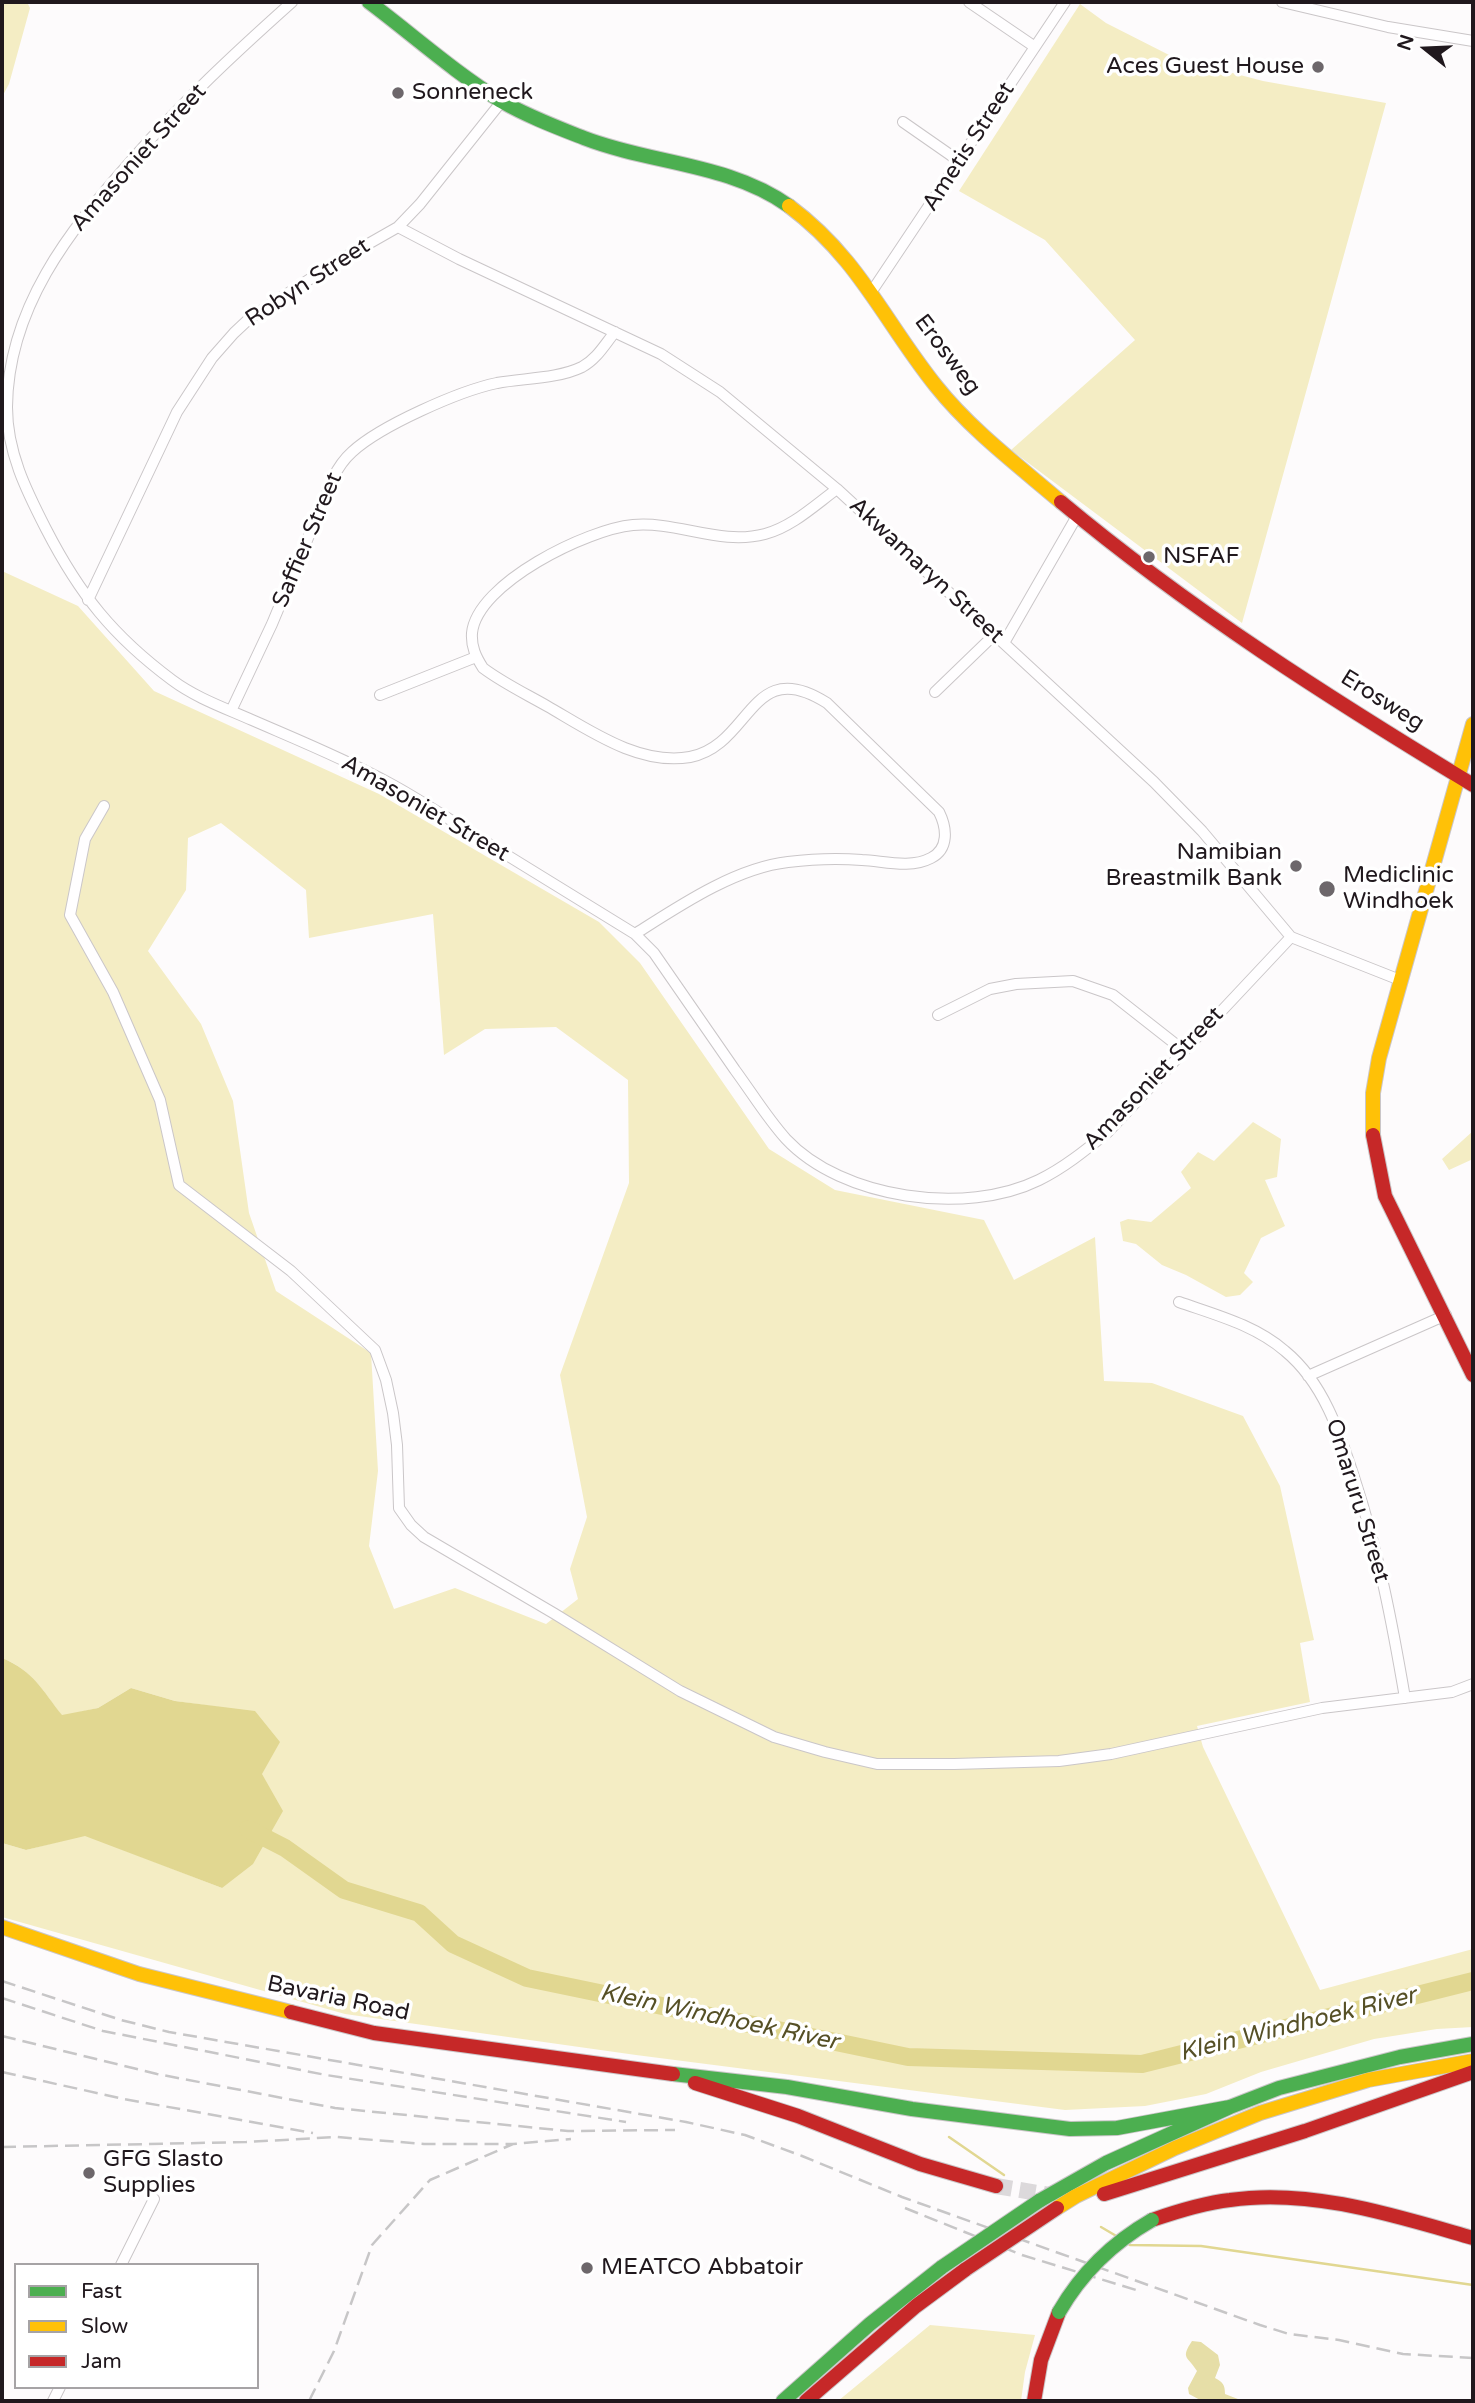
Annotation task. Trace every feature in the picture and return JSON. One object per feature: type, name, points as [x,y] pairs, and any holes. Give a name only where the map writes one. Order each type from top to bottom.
[{"type":"main road","name":"Erosweg","points":[[369,2],[502,101],[608,147],[718,174],[760,188],[810,222],[841,250],[954,407],[1017,467],[1192,604],[1473,785]]},
{"type":"main road","points":[[1473,724],[1375,1074],[1371,1131],[1385,1196],[1446,1315],[1473,1375]]},
{"type":"main road","name":"Bavaria Road","points":[[2,1927],[139,1974],[374,2032],[674,2074]]},
{"type":"main road","points":[[783,2401],[870,2323],[942,2267],[1039,2201],[1106,2164],[1279,2088],[1400,2057],[1473,2044]]},
{"type":"main road","points":[[806,2401],[916,2306],[966,2269],[1057,2208],[1117,2176],[1260,2113],[1368,2080],[1473,2061]]},
{"type":"main road","points":[[1104,2194],[1305,2131],[1473,2072]]},
{"type":"main road","points":[[674,2074],[787,2087],[912,2109],[1070,2129],[1117,2128],[1230,2108]]},
{"type":"main road","points":[[674,2074],[797,2116],[906,2161],[944,2174],[996,2186]]},
{"type":"main road","points":[[1034,2401],[1041,2360],[1059,2312],[1077,2281],[1119,2240],[1152,2220],[1184,2207],[1225,2199],[1305,2198],[1351,2205],[1473,2238]]},
{"type":"street","name":"Amasoniet Street","points":[[292,2],[154,134],[84,213],[57,253],[25,317],[8,393],[11,443],[20,474],[68,570],[88,600],[117,633],[172,680],[231,711],[307,743],[391,784],[635,934],[654,953],[787,1140],[804,1154],[836,1173],[880,1191],[908,1198],[943,1199],[993,1195],[1038,1180],[1083,1152],[1108,1132],[1291,937]]},
{"type":"street","points":[[969,2],[1035,47]]},
{"type":"street","name":"Ametis Street","points":[[872,291],[1065,2]]},
{"type":"street","points":[[1282,2],[1376,24],[1473,41]]},
{"type":"street","name":"Robyn Street","points":[[88,600],[177,412],[212,358],[250,318],[333,264],[398,227],[420,204],[502,101]]},
{"type":"street","points":[[904,122],[959,161]]},
{"type":"street","name":"Akwamaryn Street","points":[[398,227],[459,259],[661,354],[720,392],[837,489],[1190,819],[1291,937],[1400,981]]},
{"type":"street","name":"Saffier Street","points":[[231,711],[272,624],[333,478],[341,463],[353,451],[386,429],[462,392],[582,367],[598,354],[615,332]]},
{"type":"street","points":[[635,934],[711,890],[763,867],[813,859],[902,864],[921,862],[933,857],[942,848],[946,835],[943,821],[939,812],[827,704],[799,689],[775,690],[764,697],[719,744],[707,752],[674,758],[637,752],[605,739],[483,668],[472,644],[475,621],[493,596],[518,574],[575,543],[606,531],[634,525],[667,527],[726,537],[764,534],[788,524],[837,489]]},
{"type":"street","points":[[1004,643],[1077,516]]},
{"type":"street","points":[[935,692],[994,635]]},
{"type":"street","points":[[380,695],[476,657]]},
{"type":"street","points":[[104,806],[85,839],[70,915],[113,992],[160,1100],[179,1185],[292,1271],[375,1350],[386,1380],[393,1413],[399,1508],[424,1537],[680,1691],[774,1737],[877,1763],[1059,1761],[1111,1754],[1322,1708],[1452,1692],[1473,1684]]},
{"type":"street","points":[[938,1016],[990,989],[1016,984],[1073,981],[1113,995],[1183,1050]]},
{"type":"street","name":"Omaruru Street","points":[[1179,1302],[1257,1331],[1287,1352],[1323,1398],[1335,1423],[1367,1518],[1384,1583],[1405,1698]]},
{"type":"street","points":[[1308,1376],[1446,1315]]},
{"type":"street","points":[[122,2263],[154,2199]]},
{"type":"shaded area","points":[[2,2],[27,2],[30,8],[9,84],[2,97]]},
{"type":"shaded area","points":[[1080,4],[1106,23],[1175,58],[1263,81],[1386,103],[1242,623],[1011,450],[1135,340],[1045,240],[959,191]]},
{"type":"shaded area","points":[[2,571],[78,606],[154,691],[379,794],[599,922],[640,963],[769,1149],[835,1190],[984,1220],[1014,1280],[1095,1237],[1104,1381],[1152,1383],[1243,1416],[1280,1486],[1314,1640],[1300,1643],[1310,1702],[1197,1726],[1203,1747],[1320,1990],[1473,1949],[1473,2027],[1437,2029],[1374,2039],[1261,2072],[1206,2094],[1145,2106],[1065,2110],[636,2055],[345,2014],[2,1917],[2,1843],[26,1850],[85,1835],[222,1888],[262,1774],[255,1712],[175,1701],[131,1688],[98,1708],[62,1716],[29,1675],[2,1658]],"holes":[[[221,823],[306,890],[309,938],[433,914],[444,1055],[485,1029],[556,1027],[628,1080],[629,1183],[560,1375],[587,1517],[570,1569],[578,1599],[546,1624],[455,1588],[394,1609],[369,1546],[378,1471],[371,1353],[276,1291],[249,1213],[233,1101],[201,1024],[148,951],[186,890],[188,838]]]},
{"type":"shaded area","points":[[1253,1122],[1281,1139],[1277,1177],[1265,1180],[1285,1226],[1261,1238],[1244,1273],[1253,1282],[1240,1295],[1226,1297],[1162,1265],[1136,1244],[1123,1241],[1120,1222],[1128,1219],[1151,1222],[1191,1188],[1181,1172],[1198,1152],[1214,1161]]},
{"type":"shaded area","points":[[1473,1131],[1473,1159],[1449,1170],[1442,1159]]},
{"type":"shaded area","points":[[2,1658],[30,1675],[62,1715],[98,1708],[131,1688],[175,1701],[255,1711],[280,1742],[262,1774],[283,1811],[253,1864],[222,1888],[85,1836],[26,1850],[2,1843]]},
{"type":"shaded area","points":[[930,2325],[1035,2335],[1025,2372],[1021,2401],[838,2401]]},
{"type":"shaded area","points":[[1192,2341],[1201,2342],[1218,2355],[1220,2365],[1215,2378],[1223,2384],[1225,2394],[1243,2401],[1202,2401],[1189,2394],[1188,2388],[1197,2371],[1186,2354]]},
{"type":"waterway","name":"Klein Windhoek River","points":[[248,1829],[285,1848],[344,1890],[419,1913],[453,1944],[527,1978],[908,2057],[1142,2064],[1473,1981]]},
{"type":"waterway","points":[[949,2137],[1004,2175]]},
{"type":"waterway","points":[[1101,2227],[1118,2237]]},
{"type":"waterway","points":[[1127,2243],[1201,2246],[1473,2285]]},
{"type":"tunnel","points":[[996,2186],[1056,2196]]},
{"type":"railway","points":[[2,1981],[121,2020],[169,2032],[686,2122],[745,2135],[902,2197],[1289,2334],[1339,2340],[1403,2354],[1473,2358]]},
{"type":"railway","points":[[2,1998],[103,2031],[326,2075],[626,2122]]},
{"type":"railway","points":[[2,2036],[157,2074],[335,2108],[568,2131],[675,2130]]},
{"type":"railway","points":[[2,2072],[124,2099],[313,2133]]},
{"type":"railway","points":[[2,2147],[246,2142],[337,2137],[424,2144],[513,2144]]},
{"type":"railway","points":[[309,2401],[334,2351],[372,2245],[430,2180],[513,2144],[571,2139]]},
{"type":"railway","points":[[905,2208],[1022,2255],[1136,2290]]},
{"type":"traffic: fast","points":[[369,2],[467,78],[521,112],[610,147],[715,172],[741,181],[789,206]]},
{"type":"traffic: fast","points":[[1039,2201],[1106,2163],[1279,2088],[1400,2057],[1473,2044]]},
{"type":"traffic: fast","points":[[673,2074],[787,2087],[912,2109],[1070,2129],[1117,2128],[1230,2107]]},
{"type":"traffic: fast","points":[[942,2267],[1039,2201]]},
{"type":"traffic: fast","points":[[1059,2312],[1099,2260],[1124,2238],[1152,2220]]},
{"type":"traffic: fast","points":[[783,2401],[870,2324],[942,2267]]},
{"type":"traffic: slow","points":[[789,206],[813,226],[853,269],[918,362],[964,418],[1061,502]]},
{"type":"traffic: slow","points":[[1373,1135],[1373,1093],[1379,1058],[1473,724]]},
{"type":"traffic: slow","points":[[2,1927],[139,1974],[291,2012]]},
{"type":"traffic: slow","points":[[1057,2208],[1175,2148],[1260,2113],[1368,2080],[1473,2061]]},
{"type":"traffic: jam","points":[[1061,502],[1210,616],[1367,720],[1473,785]]},
{"type":"traffic: jam","points":[[1373,1135],[1385,1196],[1473,1375]]},
{"type":"traffic: jam","points":[[291,2012],[374,2033],[673,2074]]},
{"type":"traffic: jam","points":[[1104,2194],[1305,2131],[1473,2072]]},
{"type":"traffic: jam","points":[[695,2083],[798,2116],[920,2164],[996,2186]]},
{"type":"traffic: jam","points":[[1152,2220],[1220,2201],[1261,2197],[1291,2198],[1353,2206],[1473,2238]]},
{"type":"traffic: jam","points":[[966,2269],[1057,2208]]},
{"type":"traffic: jam","points":[[806,2401],[916,2306],[966,2269]]},
{"type":"traffic: jam","points":[[1034,2401],[1041,2360],[1059,2312]]},
{"type":"place","name":"Aces Guest House","points":[[1318,67]]},
{"type":"place","name":"Sonneneck","points":[[398,93]]},
{"type":"place","name":"NSFAF","points":[[1149,557]]},
{"type":"place","name":"Namibian Breastmilk Bank","points":[[1296,866]]},
{"type":"place","name":"Mediclinic Windhoek","points":[[1327,889]]},
{"type":"place","name":"GFG Slasto Supplies","points":[[89,2173]]},
{"type":"place","name":"MEATCO Abbatoir","points":[[587,2268]]}]
